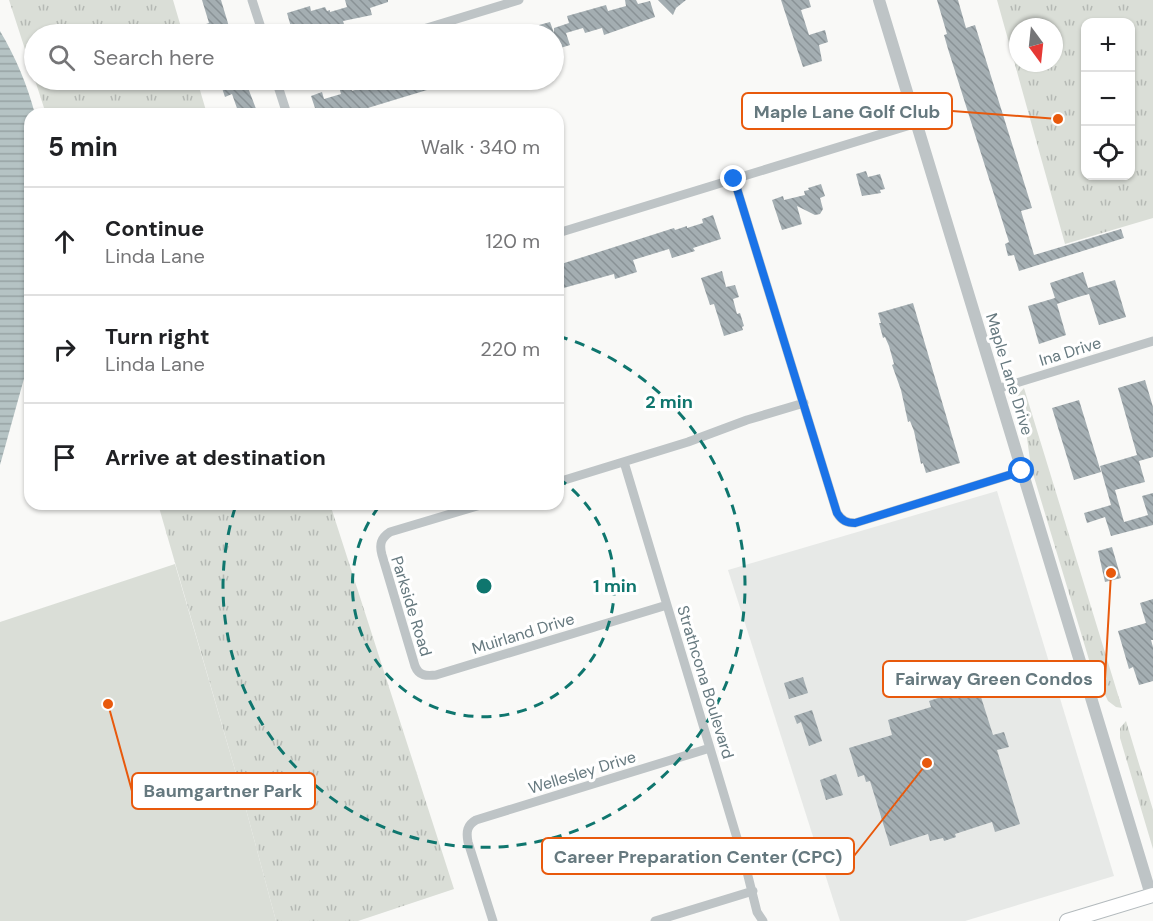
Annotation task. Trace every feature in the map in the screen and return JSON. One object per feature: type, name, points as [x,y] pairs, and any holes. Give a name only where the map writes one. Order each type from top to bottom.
[{"type":"main road","points":[[1067,921],[1152,895]]},
{"type":"street","points":[[252,0],[260,24]]},
{"type":"street","points":[[440,24],[519,0]]},
{"type":"street","name":"Maple Lane Drive","points":[[879,0],[1152,895]]},
{"type":"street","points":[[279,90],[285,108]]},
{"type":"street","points":[[564,231],[917,123]]},
{"type":"street","points":[[734,179],[837,513],[841,519],[848,523],[855,523],[1022,471]]},
{"type":"street","name":"Ina Drive","points":[[997,389],[1153,341]]},
{"type":"street","points":[[564,480],[804,404]]},
{"type":"street","name":"Strathcona Boulevard","points":[[624,462],[753,891],[756,917],[763,921]]},
{"type":"street","name":"Parkside Road","points":[[423,675],[417,671],[415,666],[380,542],[390,532],[464,510]]},
{"type":"street","name":"Muirland Drive","points":[[423,675],[436,675],[667,605]]},
{"type":"street","name":"Wellesley Drive","points":[[493,921],[468,842],[467,829],[470,824],[476,820],[710,748]]},
{"type":"street","points":[[655,921],[753,891]]},
{"type":"shaded area","points":[[0,31],[20,71],[24,90],[27,90],[33,108],[24,108],[24,379],[0,465]]},
{"type":"shaded area","points":[[997,491],[1114,876],[965,921],[840,921],[728,570]]},
{"type":"green space","points":[[9,0],[173,0],[180,24],[24,24],[24,46]]},
{"type":"green space","points":[[997,0],[1153,0],[1153,218],[1065,244],[1017,72],[1063,72],[1063,18],[1009,18],[1009,43]]},
{"type":"green space","points":[[38,90],[200,90],[205,108],[44,108]]},
{"type":"green space","points":[[1024,388],[1122,708],[1108,701],[1090,663],[1031,467],[1026,431],[1017,402],[1017,396]]},
{"type":"green space","points":[[160,510],[332,510],[454,889],[358,921],[276,921],[240,787]]},
{"type":"green space","points":[[175,564],[240,787],[276,921],[0,921],[0,622]]},
{"type":"green space","points":[[1126,721],[1153,810],[1153,849],[1120,738],[1120,728]]},
{"type":"building","points":[[202,0],[221,0],[228,24],[206,24],[209,23]]},
{"type":"building","points":[[345,0],[388,0],[388,2],[370,8],[372,15],[343,21],[344,24],[290,24],[287,13],[310,6],[311,11],[325,7],[330,12],[347,7]]},
{"type":"building","points":[[625,0],[636,0],[638,4],[650,1],[655,17],[604,35],[602,28],[585,33],[583,28],[566,33],[570,45],[564,47],[564,25],[569,23],[567,16],[606,5],[608,11],[626,6]]},
{"type":"building","points":[[658,0],[686,0],[676,8],[673,15]]},
{"type":"building","points":[[781,0],[809,0],[811,7],[801,10],[809,35],[825,30],[828,42],[819,45],[822,61],[803,67]]},
{"type":"building","points":[[937,0],[958,0],[966,28],[975,25],[1032,208],[1021,211],[1034,255],[1121,229],[1124,238],[1019,271],[1014,255],[1008,256],[1005,244],[1009,242],[948,49],[944,35],[947,34]]},
{"type":"building","points":[[223,90],[249,90],[256,108],[237,108],[232,94],[225,97]]},
{"type":"building","points":[[340,90],[427,90],[368,108],[315,108],[311,96],[322,92],[324,99],[341,94]]},
{"type":"building","points":[[866,171],[868,177],[880,174],[885,189],[880,190],[881,193],[862,196],[856,174]]},
{"type":"building","points":[[821,184],[825,196],[820,198],[823,209],[820,214],[815,215],[797,206],[802,224],[782,230],[772,200],[783,196],[784,200],[805,195],[804,191],[809,190],[808,188]]},
{"type":"building","points":[[713,215],[721,239],[672,258],[669,249],[633,260],[637,272],[615,279],[614,274],[564,288],[564,263],[674,228],[675,230],[687,226],[687,228],[703,223],[702,219]]},
{"type":"building","points":[[722,271],[726,287],[735,285],[739,297],[733,299],[737,314],[740,313],[744,326],[743,330],[724,336],[714,304],[710,305],[701,278]]},
{"type":"building","points":[[1083,272],[1088,288],[1115,280],[1126,317],[1099,325],[1089,294],[1078,297],[1057,304],[1066,335],[1039,344],[1028,306],[1055,298],[1050,283]]},
{"type":"building","points":[[913,303],[960,463],[926,473],[923,463],[921,464],[914,431],[910,421],[908,422],[901,390],[892,365],[894,364],[889,346],[885,337],[883,338],[878,313]]},
{"type":"building","points":[[1145,380],[1153,407],[1153,457],[1139,461],[1145,482],[1115,490],[1124,522],[1148,515],[1142,496],[1153,493],[1153,525],[1111,536],[1105,517],[1087,523],[1084,513],[1111,505],[1100,466],[1137,455],[1118,388]]},
{"type":"building","points":[[1079,400],[1101,472],[1074,480],[1052,408]]},
{"type":"building","points":[[1112,547],[1121,578],[1105,582],[1098,551]]},
{"type":"building","points":[[1153,599],[1153,640],[1151,640],[1153,681],[1139,685],[1133,667],[1129,669],[1118,631],[1146,623],[1140,603]]},
{"type":"building","points":[[803,677],[808,693],[789,699],[784,683]]},
{"type":"building","points":[[982,681],[986,695],[981,697],[993,735],[1004,732],[1009,747],[997,750],[1020,824],[995,832],[992,822],[955,834],[956,837],[944,841],[943,838],[930,841],[928,834],[890,846],[870,781],[866,782],[864,775],[858,777],[849,748],[892,735],[888,720],[931,707],[929,701]]},
{"type":"building","points":[[812,710],[822,741],[809,746],[801,722],[797,724],[794,716]]},
{"type":"building","points":[[836,774],[843,795],[826,800],[820,780]]},
{"type":"place","name":"Maple Lane Golf Club","points":[[1058,119]]},
{"type":"place","name":"Fairway Green Condos","points":[[1111,573]]},
{"type":"place","name":"Baumgartner Park","points":[[108,704]]},
{"type":"place","name":"Career Preparation Center (CPC)","points":[[927,763]]},
{"type":"route","points":[[734,179],[837,513],[841,519],[848,523],[855,523],[1022,471]]}]
